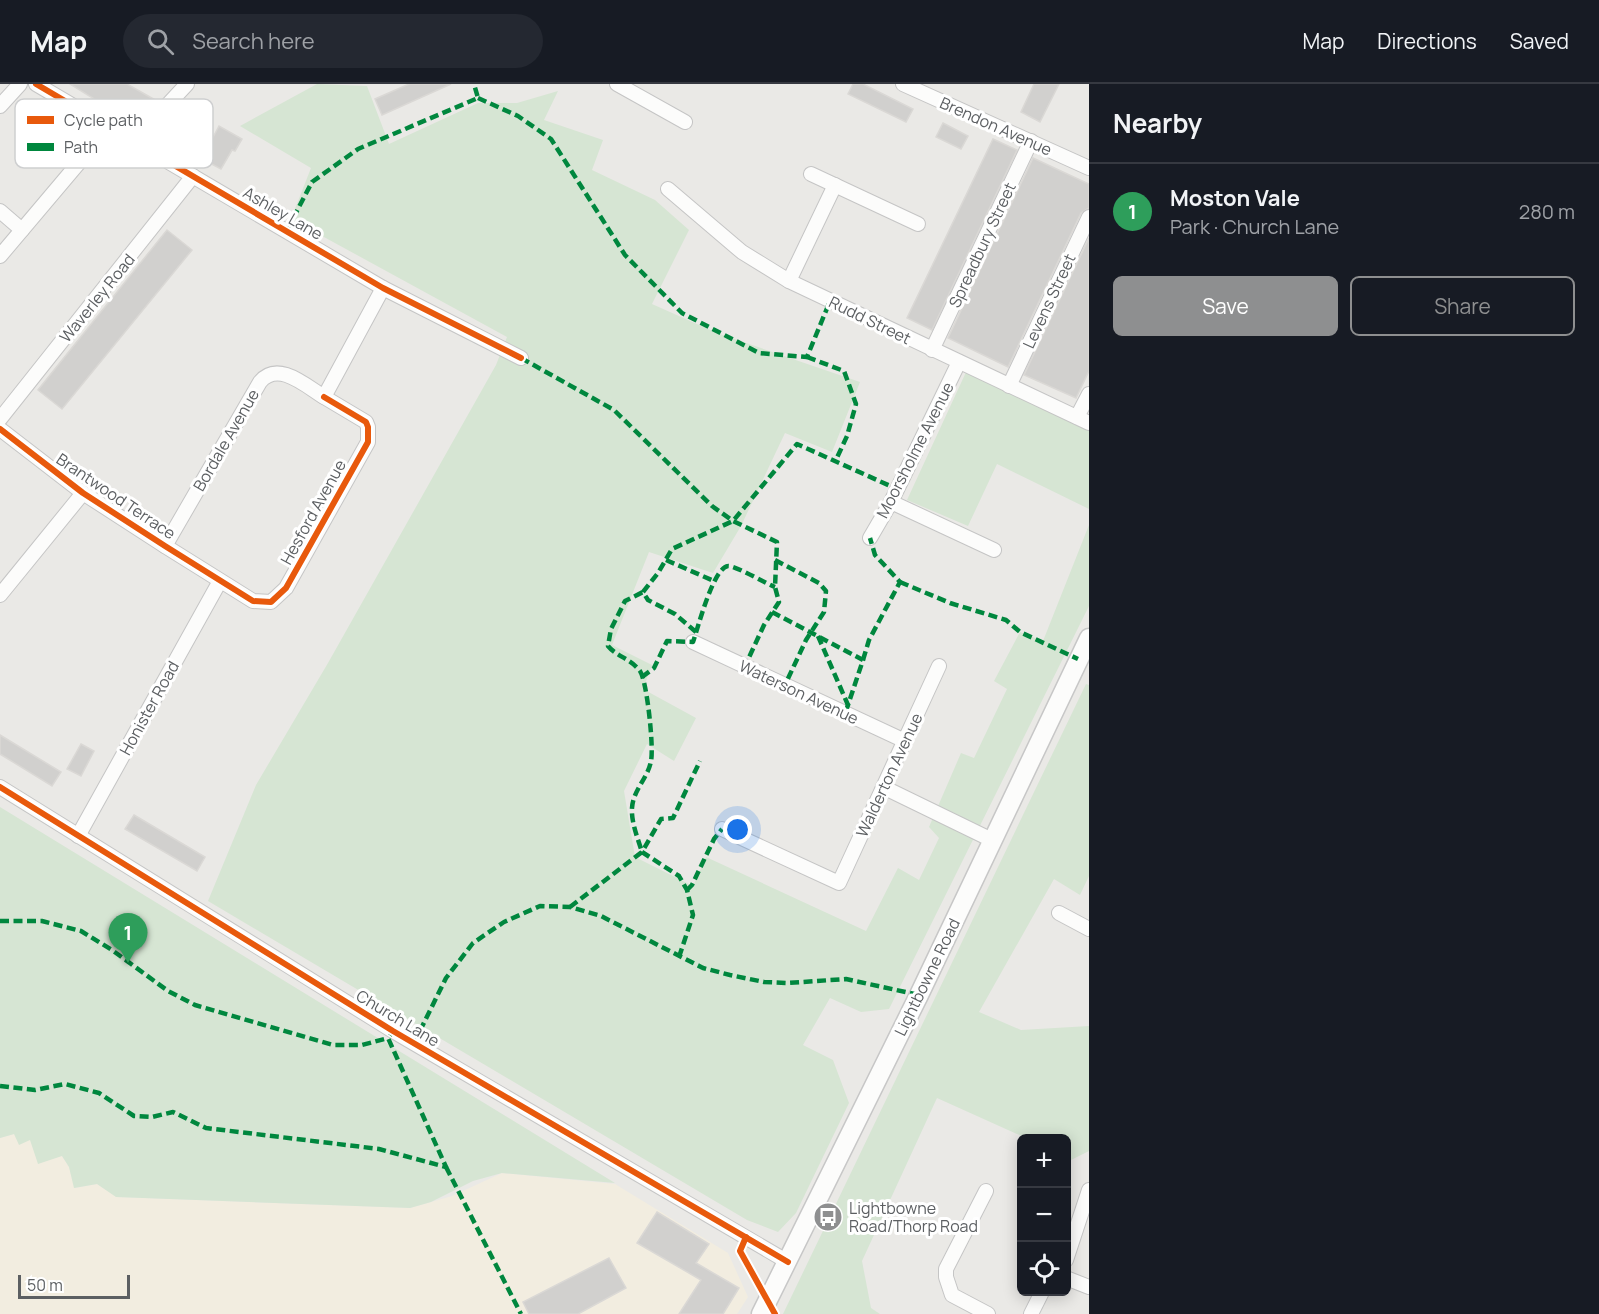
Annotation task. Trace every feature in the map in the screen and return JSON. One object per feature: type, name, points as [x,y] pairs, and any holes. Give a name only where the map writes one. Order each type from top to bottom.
[{"type":"main road","name":"Lightbowne Road","points":[[761,1314],[992,840],[1084,662],[1089,638]]},
{"type":"street","points":[[0,106],[20,84]]},
{"type":"street","name":"Ashley Lane","points":[[36,84],[61,99]]},
{"type":"street","points":[[173,99],[187,84]]},
{"type":"street","points":[[617,84],[685,122]]},
{"type":"street","name":"Brendon Avenue","points":[[903,84],[1089,168]]},
{"type":"street","name":"Spreadbury Street","points":[[932,350],[1031,141]]},
{"type":"street","points":[[0,256],[74,168]]},
{"type":"street","name":"Ashley Lane","points":[[180,168],[383,288],[521,357]]},
{"type":"street","points":[[811,174],[918,224]]},
{"type":"street","name":"Waverley Road","points":[[0,419],[194,176]]},
{"type":"street","points":[[789,281],[835,185]]},
{"type":"street","name":"Rudd Street","points":[[668,189],[742,252],[789,281],[1083,420]]},
{"type":"street","points":[[0,212],[22,230]]},
{"type":"street","name":"Levens Street","points":[[1009,386],[1089,217]]},
{"type":"street","points":[[324,397],[383,288]]},
{"type":"street","name":"Moorsholme Avenue","points":[[870,538],[891,502],[959,362]]},
{"type":"street","name":"Bordale Avenue","points":[[165,546],[264,376],[278,372],[284,374],[324,397]]},
{"type":"street","points":[[1083,420],[1089,394]]},
{"type":"street","name":"Hesford Avenue","points":[[220,581],[253,601],[262,602],[271,602],[286,588],[368,442],[366,422],[324,397]]},
{"type":"street","name":"Brantwood Terrace","points":[[0,429],[83,493],[220,581]]},
{"type":"street","points":[[0,595],[83,493]]},
{"type":"street","points":[[891,502],[994,550]]},
{"type":"street","name":"Honister Road","points":[[78,836],[220,581]]},
{"type":"street","name":"Waterson Avenue","points":[[693,642],[904,741]]},
{"type":"street","name":"Walderton Avenue","points":[[722,829],[839,883],[939,666]]},
{"type":"street","points":[[883,787],[992,840]]},
{"type":"street","name":"Church Lane","points":[[0,788],[393,1031],[788,1262]]},
{"type":"street","points":[[1059,913],[1089,929]]},
{"type":"street","points":[[1071,1245],[1089,1190]]},
{"type":"street","points":[[986,1191],[946,1269],[946,1277],[952,1295],[988,1314]]},
{"type":"street","points":[[1071,1280],[1089,1287]]},
{"type":"street","points":[[1031,1314],[1040,1296]]},
{"type":"shaded area","points":[[14,1134],[30,1139],[62,1156],[69,1167],[75,1188],[97,1184],[117,1197],[410,1208],[452,1196],[502,1173],[615,1184],[728,1253],[748,1297],[737,1314],[0,1314],[0,1138]]},
{"type":"green space","points":[[317,84],[367,86],[389,144],[478,103],[517,103],[558,91],[544,120],[603,140],[592,170],[655,200],[689,230],[652,304],[717,333],[860,382],[832,452],[785,433],[741,526],[713,573],[649,552],[612,645],[652,665],[643,689],[696,718],[674,761],[647,744],[624,791],[635,857],[693,886],[706,857],[866,931],[898,868],[919,880],[939,838],[929,827],[961,753],[974,758],[1007,689],[994,681],[1020,632],[1043,641],[1089,525],[1089,606],[889,1009],[861,1012],[830,998],[803,1045],[833,1060],[849,1103],[796,1213],[778,1232],[747,1220],[208,901],[256,785],[328,663],[496,365],[507,337],[291,219],[311,168],[240,126]]},
{"type":"green space","points":[[967,370],[1089,430],[1089,509],[997,464],[968,526],[907,500]]},
{"type":"green space","points":[[1086,684],[1089,685],[1089,876],[1080,895],[1054,879],[979,1012],[1021,1030],[1089,1026],[1089,1151],[1071,1160],[1071,1134],[1017,1134],[937,1098],[862,1261],[871,1308],[880,1314],[783,1314]]},
{"type":"green space","points":[[0,807],[615,1183],[502,1173],[473,1181],[431,1202],[410,1208],[116,1197],[97,1184],[74,1188],[69,1167],[62,1156],[38,1164],[30,1140],[19,1145],[14,1134],[0,1138]]},
{"type":"building","points":[[70,84],[127,84],[153,99],[94,99]]},
{"type":"building","points":[[409,84],[451,84],[382,115],[375,99]]},
{"type":"building","points":[[853,84],[863,84],[913,109],[906,122],[848,94]]},
{"type":"building","points":[[1034,84],[1059,84],[1040,122],[1021,112]]},
{"type":"building","points":[[943,123],[968,136],[961,149],[936,137]]},
{"type":"building","points":[[219,126],[242,139],[235,151],[232,150],[221,169],[213,165],[213,137]]},
{"type":"building","points":[[993,139],[1017,150],[932,330],[907,318]]},
{"type":"building","points":[[1033,158],[1089,184],[1089,208],[1081,213],[1008,367],[948,338]]},
{"type":"building","points":[[167,230],[192,250],[62,409],[38,390]]},
{"type":"building","points":[[1089,238],[1089,371],[1076,398],[1024,375]]},
{"type":"building","points":[[0,735],[61,772],[52,786],[0,754]]},
{"type":"building","points":[[81,744],[94,751],[81,776],[67,769]]},
{"type":"building","points":[[134,815],[205,857],[197,871],[125,829]]},
{"type":"building","points":[[657,1212],[709,1244],[696,1263],[739,1288],[723,1314],[679,1314],[701,1280],[637,1243]]},
{"type":"building","points":[[609,1258],[626,1288],[578,1314],[529,1314],[523,1302]]},
{"type":"marked path","points":[[287,230],[312,182],[358,149],[478,98],[474,84]]},
{"type":"marked path","points":[[478,98],[518,116],[551,139],[625,255],[682,313],[759,353],[807,357],[830,301]]},
{"type":"marked path","points":[[807,357],[844,371],[856,404],[847,436],[835,462]]},
{"type":"marked path","points":[[521,358],[614,410],[712,506],[733,521],[777,542],[775,587],[779,602],[764,625],[745,666]]},
{"type":"marked path","points":[[696,632],[675,614],[648,600],[643,592],[658,573],[672,549],[733,521],[797,444],[897,489]]},
{"type":"marked path","points":[[863,660],[869,640],[900,582],[875,555],[870,538]]},
{"type":"marked path","points":[[666,560],[714,581]]},
{"type":"marked path","points":[[775,560],[819,583],[826,591],[824,612],[806,640],[785,685]]},
{"type":"marked path","points":[[642,677],[654,668],[667,641],[693,642],[702,612],[722,569],[731,566],[775,587]]},
{"type":"marked path","points":[[900,582],[950,603],[1006,620],[1020,632],[1078,659]]},
{"type":"marked path","points":[[570,907],[642,852],[634,825],[632,808],[635,795],[647,773],[652,754],[647,700],[640,671],[608,646],[611,629],[625,601],[643,592]]},
{"type":"marked path","points":[[772,612],[863,660],[845,714]]},
{"type":"marked path","points":[[818,636],[848,705]]},
{"type":"marked path","points":[[679,957],[693,915],[687,890],[679,876],[642,852],[661,819],[673,818],[700,761]]},
{"type":"marked path","points":[[687,890],[692,885],[714,839],[722,829]]},
{"type":"marked path","points":[[414,1043],[446,978],[473,943],[504,922],[540,906],[570,907],[601,916],[703,968],[730,975],[764,982],[788,983],[846,979],[919,995]]},
{"type":"marked path","points":[[0,921],[42,921],[81,931],[112,950],[168,991],[195,1005],[333,1045],[362,1045],[388,1038]]},
{"type":"marked path","points":[[0,1086],[35,1090],[65,1084],[99,1093],[134,1116],[152,1117],[173,1112],[206,1128],[379,1149],[446,1167],[388,1038],[393,1031]]},
{"type":"marked path","points":[[446,1167],[521,1314]]},
{"type":"cycle path","points":[[36,84],[62,99]]},
{"type":"cycle path","points":[[179,168],[383,288],[521,358]]},
{"type":"cycle path","points":[[0,429],[83,493],[165,546],[253,601],[271,602],[286,588],[368,442],[366,422],[324,397]]},
{"type":"cycle path","points":[[0,787],[393,1031],[788,1262]]},
{"type":"cycle path","points":[[746,1237],[740,1251],[775,1314]]},
{"type":"place","name":"Moston Vale","points":[[128,963]]},
{"type":"place","name":"Lightbowne Road/Thorp Road","points":[[828,1217]]}]
